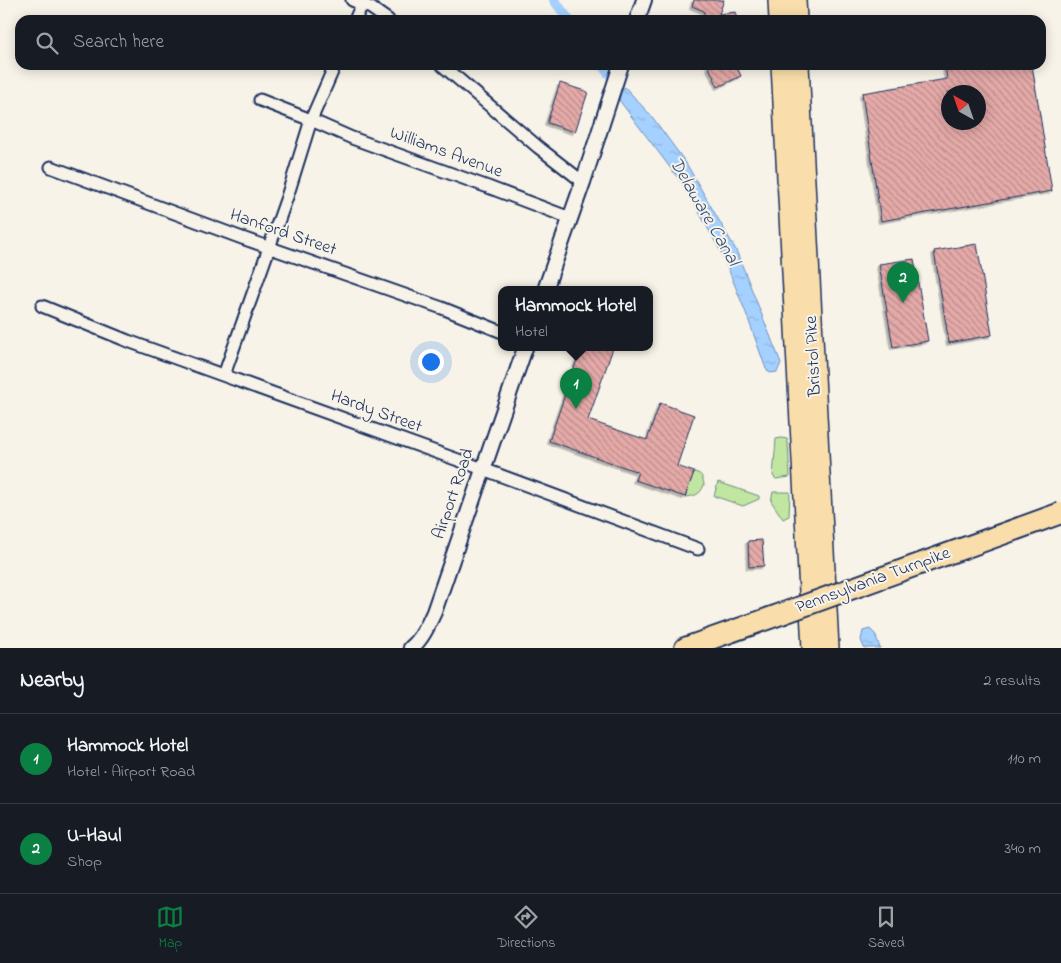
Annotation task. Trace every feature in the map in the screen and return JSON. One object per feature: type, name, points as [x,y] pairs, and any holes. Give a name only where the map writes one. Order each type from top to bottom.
[{"type":"highway","points":[[778,0],[779,15]]},
{"type":"highway","points":[[796,0],[797,15]]},
{"type":"highway","name":"Bristol Pike","points":[[781,70],[812,648]]},
{"type":"highway","name":"Bristol Pike","points":[[799,70],[830,648]]},
{"type":"highway","name":"Pennsylvania Turnpike","points":[[726,648],[783,620],[1061,513]]},
{"type":"highway","name":"Pennsylvania Turnpike","points":[[685,648],[783,620],[1061,526]]},
{"type":"street","points":[[639,15],[644,0]]},
{"type":"street","points":[[356,15],[359,1],[381,15]]},
{"type":"street","points":[[224,375],[311,120],[333,70]]},
{"type":"street","points":[[448,70],[538,147],[583,182]]},
{"type":"street","points":[[546,286],[619,70]]},
{"type":"street","name":"Williams Avenue","points":[[260,100],[362,141],[488,186],[570,218]]},
{"type":"street","name":"Hanford Street","points":[[51,167],[442,308],[498,330]]},
{"type":"street","name":"Hardy Street","points":[[42,306],[128,341],[483,469],[698,550]]},
{"type":"street","name":"Airport Road","points":[[410,648],[427,628],[434,612],[524,351]]},
{"type":"green space","points":[[776,439],[787,439],[788,443],[790,477],[776,479],[773,476]]},
{"type":"green space","points":[[694,472],[702,476],[704,485],[697,494],[685,497]]},
{"type":"green space","points":[[718,482],[759,496],[759,499],[743,506],[714,496]]},
{"type":"green space","points":[[773,492],[790,492],[789,516],[783,519],[771,501]]},
{"type":"water","points":[[625,87],[653,118],[686,163],[736,250],[781,363],[777,372],[770,373],[766,369],[723,256],[687,190],[619,100],[621,91]]},
{"type":"water","points":[[870,629],[875,634],[880,648],[864,648],[861,640],[863,631]]},
{"type":"building","points":[[694,0],[724,0],[719,14],[736,12],[736,15],[704,15],[704,11],[692,6]]},
{"type":"building","points":[[710,70],[738,70],[741,76],[718,87]]},
{"type":"building","points":[[946,70],[1033,70],[1052,191],[881,221],[862,93],[947,79]]},
{"type":"building","points":[[560,83],[588,92],[575,132],[547,123]]},
{"type":"building","points":[[977,244],[992,335],[949,343],[934,251]]},
{"type":"building","points":[[914,259],[928,341],[893,347],[879,264]]},
{"type":"building","points":[[580,351],[612,351],[588,420],[647,440],[660,403],[694,415],[677,466],[694,472],[685,497],[635,480],[638,472],[549,441]]},
{"type":"building","points":[[762,540],[764,566],[749,567],[748,541]]},
{"type":"waterway","name":"Delaware Canal","points":[[554,0],[565,15]]},
{"type":"place","name":"U-Haul","points":[[903,303]]},
{"type":"place","name":"Hammock Hotel","points":[[576,409]]}]
